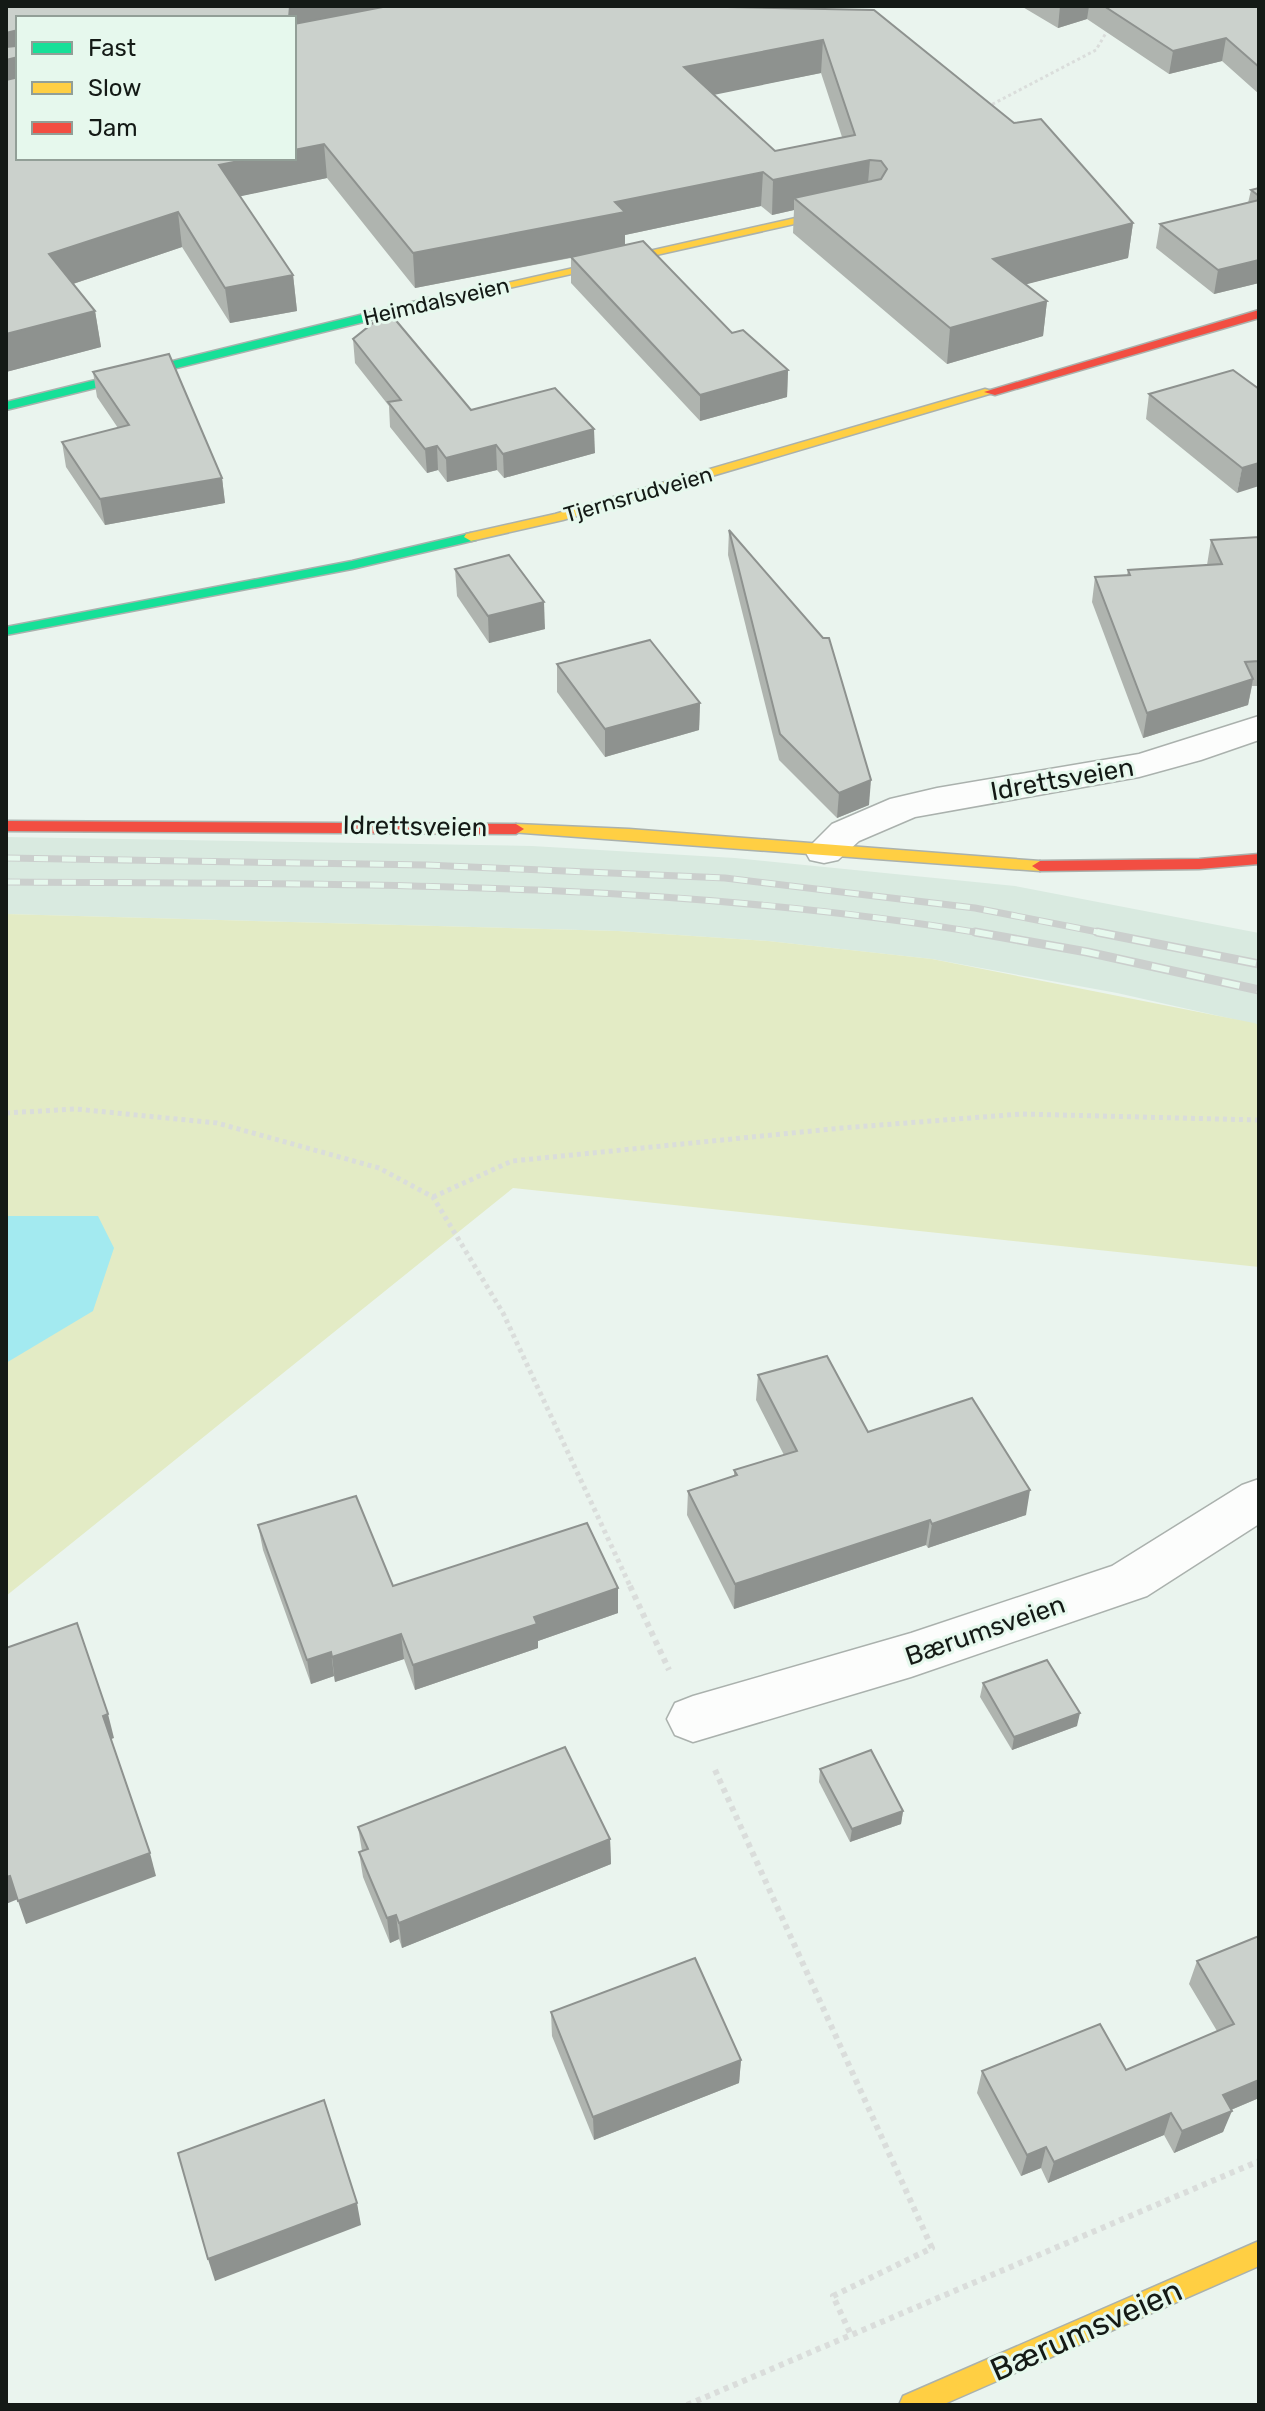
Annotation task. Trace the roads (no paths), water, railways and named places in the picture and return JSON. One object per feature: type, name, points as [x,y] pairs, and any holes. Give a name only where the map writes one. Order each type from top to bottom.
[{"type":"street","name":"Heimdalsveien","points":[[6,406],[127,373],[435,301],[868,205]]},
{"type":"street","name":"Tjernsrudveien","points":[[6,631],[352,565],[558,517],[1259,314]]},
{"type":"street","name":"Idrettsveien","points":[[824,851],[853,826],[898,809],[1156,762],[1223,743],[1259,727]]},
{"type":"street","name":"Idrettsveien","points":[[6,826],[500,828],[629,834],[1043,866],[1199,864],[1259,859]]},
{"type":"street","name":"Bærumsveien","points":[[693,1719],[911,1655],[1129,1581],[1259,1499]]},
{"type":"street","name":"Bærumsveien","points":[[912,2405],[1259,2253]]},
{"type":"water","points":[[6,1216],[98,1216],[114,1248],[93,1311],[6,1363]]},
{"type":"railway","points":[[6,858],[426,865],[725,878],[975,908],[1108,934]]},
{"type":"railway","points":[[6,882],[375,885],[621,894],[866,916],[982,933]]},
{"type":"railway","points":[[975,932],[982,933]]},
{"type":"railway","points":[[1097,932],[1259,964]]},
{"type":"railway","points":[[982,933],[987,934]]},
{"type":"railway","points":[[982,933],[1087,952],[1259,990]]}]
